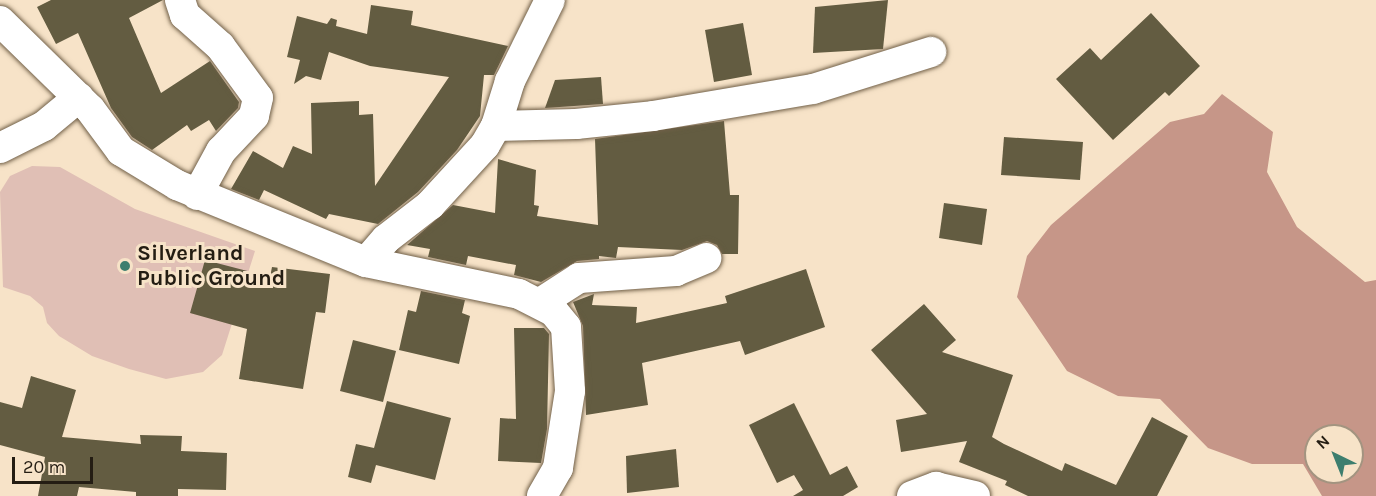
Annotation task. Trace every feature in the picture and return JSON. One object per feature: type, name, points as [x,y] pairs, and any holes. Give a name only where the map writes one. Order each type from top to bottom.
[{"type":"street","points":[[180,0],[185,15],[220,46],[258,98],[254,116],[221,151],[197,195]]},
{"type":"street","points":[[366,262],[386,239],[430,205],[484,145],[496,126],[510,81],[549,0]]},
{"type":"street","points":[[0,21],[78,97],[121,151],[197,195],[366,262],[519,294],[540,303],[563,319],[566,327],[570,391],[558,468],[542,496]]},
{"type":"street","points":[[496,126],[576,124],[642,117],[813,89],[931,52]]},
{"type":"street","points":[[0,148],[44,126],[78,97]]},
{"type":"street","points":[[540,303],[579,278],[676,271],[706,258]]},
{"type":"street","points":[[912,496],[936,487],[975,496]]},
{"type":"shaded area","points":[[1222,94],[1273,132],[1267,172],[1297,227],[1365,282],[1376,280],[1376,496],[1322,496],[1315,484],[1364,484],[1364,424],[1304,424],[1304,466],[1252,464],[1208,448],[1160,399],[1118,396],[1067,371],[1017,297],[1027,256],[1051,225],[1170,122],[1204,114]]},
{"type":"shaded area","name":"Silverland Public Ground","points":[[32,166],[60,167],[135,209],[255,251],[222,355],[203,372],[166,379],[129,369],[92,356],[59,336],[47,323],[43,307],[30,296],[3,287],[0,192],[10,176]]},
{"type":"building","points":[[51,0],[163,0],[129,18],[161,93],[210,61],[239,102],[238,108],[216,131],[209,120],[191,131],[187,125],[152,150],[132,137],[111,108],[78,33],[56,44],[37,7]]},
{"type":"building","points":[[888,0],[883,49],[813,53],[815,7]]},
{"type":"building","points":[[371,5],[413,11],[411,25],[508,46],[494,75],[484,75],[480,116],[457,150],[418,192],[378,224],[329,214],[326,219],[264,190],[259,200],[231,189],[253,151],[283,168],[293,146],[312,154],[311,103],[359,101],[359,115],[373,114],[375,186],[449,77],[370,66],[329,52],[321,80],[306,76],[294,84],[300,60],[287,57],[297,16],[327,24],[331,18],[337,20],[336,26],[367,34]]},
{"type":"building","points":[[1151,13],[1200,66],[1169,96],[1165,92],[1113,140],[1056,79],[1090,48],[1101,60]]},
{"type":"building","points":[[743,23],[752,75],[714,82],[705,30]]},
{"type":"building","points":[[601,77],[603,104],[545,108],[555,80]]},
{"type":"building","points":[[724,121],[730,195],[739,195],[738,254],[722,254],[717,245],[707,241],[682,250],[618,247],[616,258],[599,256],[599,259],[577,261],[541,282],[514,275],[516,265],[468,256],[466,265],[428,257],[430,249],[407,245],[453,205],[495,213],[498,159],[536,170],[534,205],[539,206],[537,216],[598,225],[595,139]]},
{"type":"building","points":[[1004,137],[1083,142],[1080,180],[1001,175]]},
{"type":"building","points":[[944,203],[987,209],[982,245],[939,238]]},
{"type":"building","points":[[205,260],[270,277],[272,267],[330,274],[325,313],[316,312],[303,389],[239,379],[247,329],[190,313]]},
{"type":"building","points":[[806,269],[825,327],[745,355],[740,341],[642,363],[648,405],[586,415],[583,326],[573,302],[594,294],[592,305],[637,307],[636,323],[727,303],[725,296]]},
{"type":"building","points":[[421,291],[465,300],[462,313],[470,316],[459,364],[399,350],[408,310],[416,312]]},
{"type":"building","points":[[924,304],[956,340],[942,352],[1013,375],[992,437],[1004,444],[1062,471],[1065,463],[1116,485],[1152,417],[1188,436],[1157,496],[1028,496],[1005,485],[1007,481],[959,462],[967,441],[901,452],[896,420],[927,414],[871,350]]},
{"type":"building","points":[[514,328],[544,328],[549,334],[547,429],[541,463],[498,461],[500,418],[516,419]]},
{"type":"building","points":[[353,340],[396,351],[383,402],[340,391]]},
{"type":"building","points":[[31,376],[76,390],[62,437],[141,444],[140,435],[182,436],[181,451],[227,453],[226,490],[178,489],[178,496],[136,496],[136,492],[79,487],[77,496],[38,496],[45,457],[0,445],[0,402],[22,408]]},
{"type":"building","points":[[387,401],[451,418],[435,480],[376,465],[371,483],[348,477],[356,444],[374,448]]},
{"type":"building","points":[[794,403],[830,475],[847,466],[858,487],[843,496],[793,496],[803,490],[794,475],[777,483],[749,425]]},
{"type":"building","points":[[676,449],[679,487],[627,493],[626,456]]},
{"type":"place","name":"Silverland Public Ground","points":[[125,266]]}]
